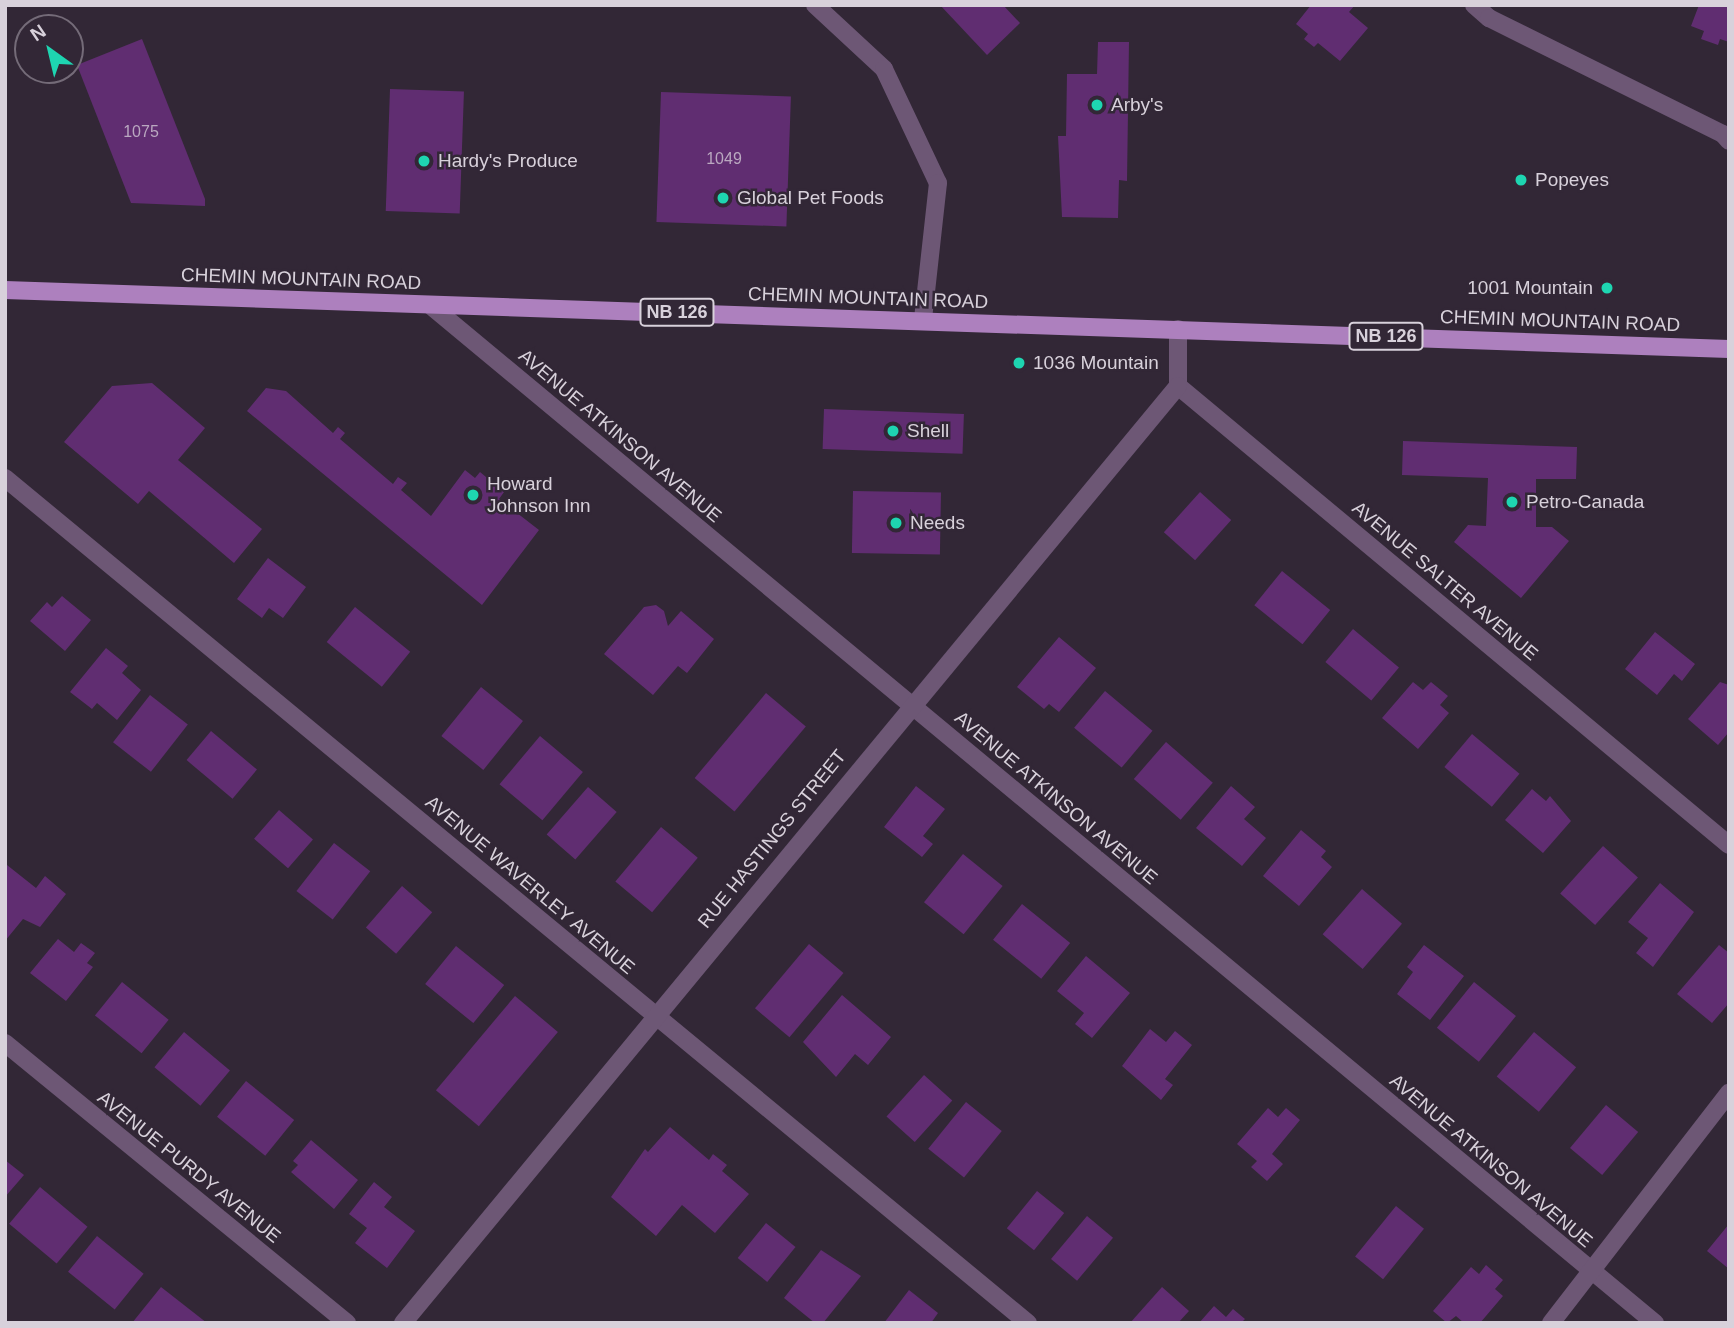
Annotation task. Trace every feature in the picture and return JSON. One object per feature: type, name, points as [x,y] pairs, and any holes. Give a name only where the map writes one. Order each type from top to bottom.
[{"type":"main road","name":"CHEMIN MOUNTAIN ROAD","points":[[5,290],[923,319],[1729,349]]},
{"type":"street","points":[[815,5],[884,69],[938,183],[923,319]]},
{"type":"street","points":[[1474,5],[1489,18],[1723,134],[1729,141]]},
{"type":"street","name":"AVENUE ATKINSON AVENUE","points":[[430,305],[1655,1323]]},
{"type":"street","points":[[1178,329],[1178,386]]},
{"type":"street","name":"RUE HASTINGS STREET","points":[[402,1323],[910,704],[1178,386]]},
{"type":"street","name":"AVENUE SALTER AVENUE","points":[[1178,386],[1729,845]]},
{"type":"street","name":"AVENUE WAVERLEY AVENUE","points":[[5,478],[1028,1323]]},
{"type":"street","name":"AVENUE PURDY AVENUE","points":[[5,1043],[347,1323]]},
{"type":"street","points":[[1551,1323],[1729,1093]]},
{"type":"building","points":[[940,5],[1003,5],[1020,23],[987,55]]},
{"type":"building","points":[[1311,5],[1355,5],[1349,12],[1368,28],[1340,61],[1318,43],[1314,47],[1304,39],[1308,34],[1296,24]]},
{"type":"building","points":[[1699,5],[1729,5],[1729,42],[1720,39],[1718,45],[1701,39],[1704,31],[1691,26]]},
{"type":"building","points":[[142,39],[205,199],[205,206],[131,203],[84,83],[84,62]]},
{"type":"building","name":"Arby's","points":[[1098,42],[1129,42],[1127,181],[1119,180],[1118,218],[1062,217],[1058,136],[1066,136],[1067,74],[1097,74]]},
{"type":"building","points":[[390,89],[464,92],[460,214],[386,211]]},
{"type":"building","points":[[661,92],[791,97],[786,226],[656,222]]},
{"type":"building","points":[[152,383],[205,428],[178,460],[262,529],[234,563],[149,491],[138,504],[64,442],[112,386]]},
{"type":"building","name":"Howard Johnson Inn","points":[[266,388],[286,391],[333,433],[338,427],[345,433],[340,439],[393,484],[398,477],[407,483],[401,490],[431,516],[465,470],[475,478],[480,472],[504,492],[499,499],[539,530],[482,605],[247,411]]},
{"type":"building","name":"Shell","points":[[824,409],[964,414],[963,454],[823,449]]},
{"type":"building","name":"Petro-Canada","points":[[1403,441],[1577,447],[1576,479],[1536,479],[1536,527],[1552,527],[1569,541],[1521,598],[1454,542],[1468,525],[1486,526],[1488,478],[1402,475]]},
{"type":"building","name":"Needs","points":[[853,491],[941,493],[940,555],[852,553]]},
{"type":"building","points":[[1200,492],[1231,520],[1195,560],[1164,532]]},
{"type":"building","points":[[268,558],[306,587],[283,618],[269,608],[262,618],[237,599]]},
{"type":"building","points":[[1282,571],[1330,610],[1302,644],[1254,605]]},
{"type":"building","points":[[62,596],[91,620],[65,651],[30,621],[47,602],[52,607]]},
{"type":"building","points":[[656,605],[664,611],[668,626],[681,611],[714,639],[687,673],[678,666],[653,695],[604,654],[644,607]]},
{"type":"building","points":[[355,607],[410,652],[382,687],[327,642]]},
{"type":"building","points":[[1353,629],[1399,668],[1371,701],[1325,662]]},
{"type":"building","points":[[1655,632],[1695,664],[1682,681],[1674,674],[1657,695],[1625,669]]},
{"type":"building","points":[[1059,637],[1096,668],[1059,712],[1049,704],[1044,709],[1017,687]]},
{"type":"building","points":[[106,648],[128,666],[122,673],[141,690],[117,720],[97,703],[92,709],[70,692]]},
{"type":"building","points":[[1413,682],[1423,690],[1431,682],[1448,696],[1440,705],[1449,713],[1418,749],[1382,718]]},
{"type":"building","points":[[1720,682],[1729,685],[1729,732],[1718,745],[1688,719]]},
{"type":"building","points":[[481,687],[523,721],[483,770],[441,736]]},
{"type":"building","points":[[1105,691],[1152,731],[1122,768],[1074,728]]},
{"type":"building","points":[[766,693],[806,726],[734,811],[695,778]]},
{"type":"building","points":[[150,695],[188,725],[151,772],[113,742]]},
{"type":"building","points":[[211,731],[257,770],[233,799],[187,760]]},
{"type":"building","points":[[1472,734],[1519,774],[1492,807],[1444,767]]},
{"type":"building","points":[[540,736],[583,772],[542,820],[500,784]]},
{"type":"building","points":[[1166,742],[1213,783],[1181,820],[1134,779]]},
{"type":"building","points":[[916,786],[945,809],[923,836],[933,844],[922,857],[884,827]]},
{"type":"building","points":[[1231,786],[1255,807],[1244,819],[1266,838],[1242,866],[1196,828]]},
{"type":"building","points":[[588,787],[617,812],[575,859],[547,835]]},
{"type":"building","points":[[1532,789],[1546,801],[1550,796],[1571,821],[1543,853],[1505,820]]},
{"type":"building","points":[[279,810],[313,840],[288,868],[254,839]]},
{"type":"building","points":[[661,827],[698,858],[652,912],[615,881]]},
{"type":"building","points":[[1301,830],[1326,851],[1321,857],[1332,867],[1299,906],[1263,876]]},
{"type":"building","points":[[334,843],[370,871],[333,919],[296,891]]},
{"type":"building","points":[[1603,846],[1638,877],[1595,925],[1560,894]]},
{"type":"building","points":[[963,854],[1003,886],[964,934],[924,902]]},
{"type":"building","points":[[7,865],[36,888],[45,876],[66,894],[40,927],[23,919],[5,941]]},
{"type":"building","points":[[1660,883],[1694,912],[1653,967],[1636,953],[1648,938],[1628,922]]},
{"type":"building","points":[[402,886],[432,912],[396,954],[366,928]]},
{"type":"building","points":[[1362,889],[1402,924],[1363,969],[1323,934]]},
{"type":"building","points":[[1022,904],[1070,943],[1041,979],[993,940]]},
{"type":"building","points":[[58,939],[74,952],[81,943],[95,953],[87,963],[93,967],[66,1001],[30,973]]},
{"type":"building","points":[[809,944],[843,973],[789,1037],[755,1008]]},
{"type":"building","points":[[1424,945],[1464,976],[1430,1020],[1397,994],[1413,972],[1407,967]]},
{"type":"building","points":[[1719,945],[1729,953],[1729,1003],[1712,1023],[1677,994]]},
{"type":"building","points":[[456,946],[504,985],[473,1023],[425,984]]},
{"type":"building","points":[[1086,956],[1130,993],[1092,1038],[1075,1024],[1084,1013],[1057,991]]},
{"type":"building","points":[[122,982],[169,1020],[142,1053],[95,1015]]},
{"type":"building","points":[[1474,982],[1516,1016],[1479,1062],[1437,1028]]},
{"type":"building","points":[[842,995],[891,1037],[868,1065],[855,1054],[836,1077],[803,1042]]},
{"type":"building","points":[[515,996],[558,1032],[479,1126],[436,1090]]},
{"type":"building","points":[[1150,1029],[1166,1042],[1175,1031],[1192,1045],[1165,1079],[1173,1085],[1161,1100],[1122,1066]]},
{"type":"building","points":[[184,1032],[230,1071],[200,1106],[154,1067]]},
{"type":"building","points":[[1534,1032],[1576,1067],[1539,1112],[1497,1076]]},
{"type":"building","points":[[924,1075],[952,1100],[915,1142],[887,1117]]},
{"type":"building","points":[[246,1081],[294,1120],[265,1156],[217,1117]]},
{"type":"building","points":[[966,1102],[1002,1131],[964,1178],[928,1149]]},
{"type":"building","points":[[1606,1105],[1638,1132],[1602,1175],[1570,1148]]},
{"type":"building","points":[[1268,1108],[1278,1117],[1286,1108],[1300,1120],[1272,1154],[1283,1164],[1267,1181],[1251,1167],[1257,1161],[1237,1144]]},
{"type":"building","points":[[670,1127],[709,1160],[713,1154],[727,1165],[722,1171],[749,1194],[715,1233],[682,1205],[656,1236],[611,1197],[645,1149],[648,1152]]},
{"type":"building","points":[[311,1140],[358,1180],[334,1209],[291,1172],[298,1165],[293,1161]]},
{"type":"building","points":[[5,1160],[24,1175],[5,1197]]},
{"type":"building","points":[[374,1182],[392,1197],[384,1207],[415,1231],[387,1268],[355,1243],[367,1228],[349,1214]]},
{"type":"building","points":[[40,1187],[87,1227],[57,1264],[9,1224]]},
{"type":"building","points":[[1037,1191],[1064,1213],[1034,1250],[1007,1228]]},
{"type":"building","points":[[1396,1206],[1424,1229],[1383,1279],[1355,1257]]},
{"type":"building","points":[[1087,1216],[1113,1238],[1077,1281],[1051,1259]]},
{"type":"building","points":[[766,1223],[796,1247],[767,1282],[738,1258]]},
{"type":"building","points":[[1729,1224],[1729,1269],[1707,1251]]},
{"type":"building","points":[[97,1236],[144,1274],[115,1310],[68,1272]]},
{"type":"building","points":[[821,1250],[861,1276],[823,1323],[815,1323],[784,1298]]},
{"type":"building","points":[[1486,1265],[1503,1280],[1495,1289],[1503,1296],[1480,1323],[1464,1323],[1456,1316],[1447,1323],[1433,1311],[1471,1267],[1479,1274]]},
{"type":"building","points":[[161,1287],[207,1323],[132,1323]]},
{"type":"building","points":[[1162,1287],[1189,1311],[1178,1323],[1130,1323]]},
{"type":"building","points":[[909,1290],[938,1313],[931,1323],[884,1323]]},
{"type":"building","points":[[1214,1306],[1226,1317],[1233,1309],[1245,1319],[1241,1323],[1199,1323]]},
{"type":"place","name":"Arby's","points":[[1097,105]]},
{"type":"place","name":"Hardy's Produce","points":[[424,161]]},
{"type":"place","name":"Popeyes","points":[[1521,180]]},
{"type":"place","name":"Global Pet Foods","points":[[723,198]]},
{"type":"place","name":"1001 Mountain","points":[[1607,288]]},
{"type":"place","name":"1036 Mountain","points":[[1019,363]]},
{"type":"place","name":"Shell","points":[[893,431]]},
{"type":"place","name":"Howard Johnson Inn","points":[[473,495]]},
{"type":"place","name":"Petro-Canada","points":[[1512,502]]},
{"type":"place","name":"Needs","points":[[896,523]]}]
